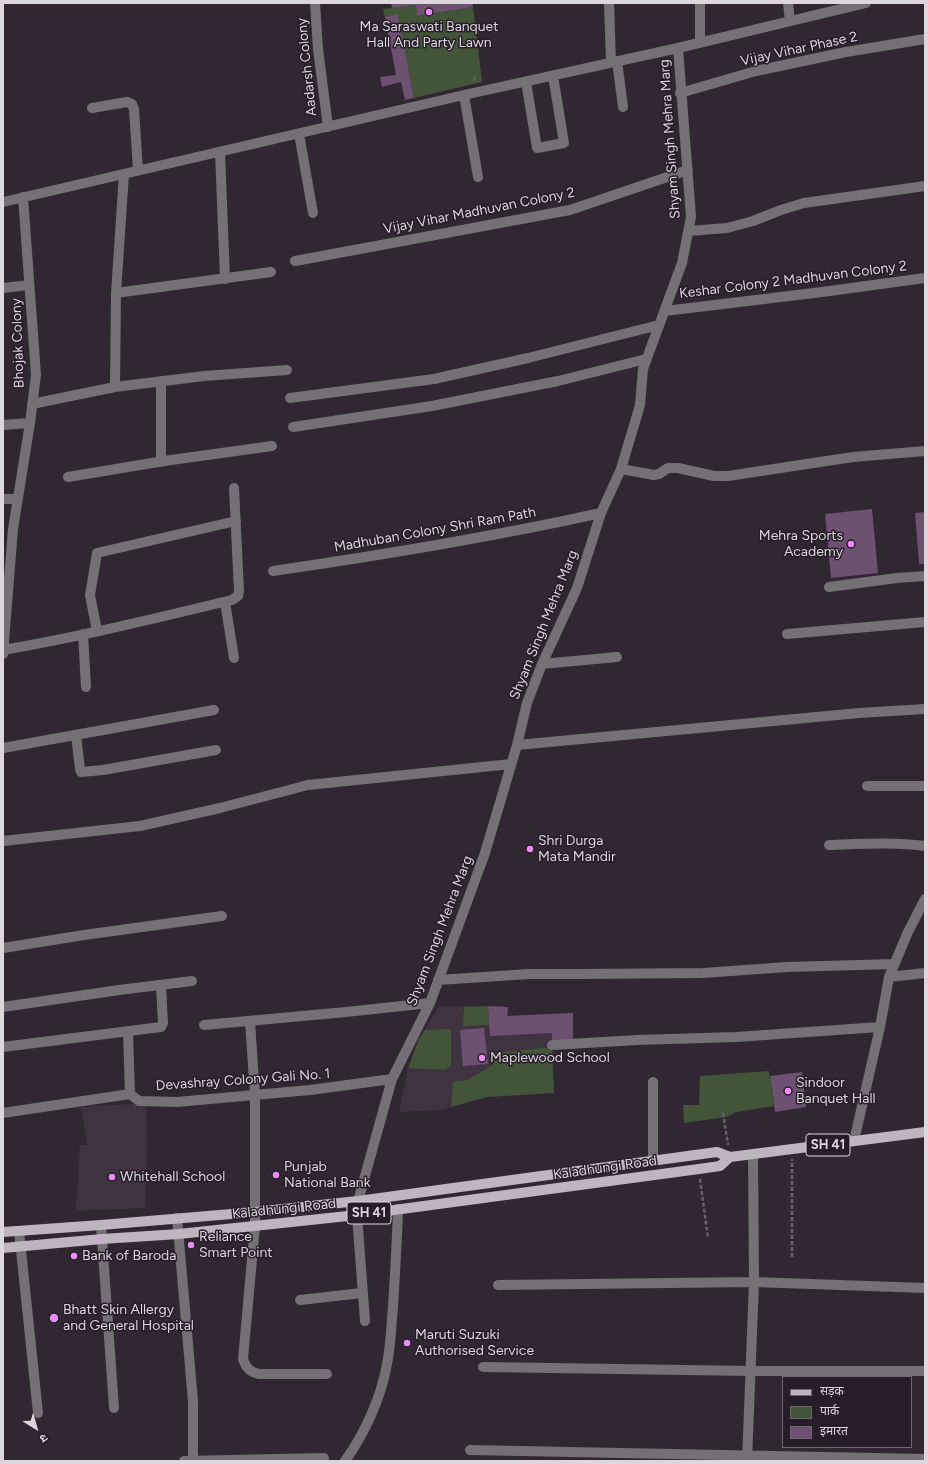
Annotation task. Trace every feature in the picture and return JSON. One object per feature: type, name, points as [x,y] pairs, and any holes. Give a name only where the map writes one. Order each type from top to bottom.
[{"type":"main road","name":"Kaladhungi Road","points":[[3,1232],[255,1212],[653,1162],[717,1152],[730,1157],[753,1155],[925,1132]]},
{"type":"main road","name":"Kaladhungi Road","points":[[3,1248],[179,1234],[398,1210],[720,1166],[730,1157]]},
{"type":"main road","points":[[505,1181],[506,1196]]},
{"type":"street","name":"Aadarsh Colony","points":[[315,3],[318,48],[328,127]]},
{"type":"street","points":[[609,3],[614,62],[623,107]]},
{"type":"street","points":[[700,3],[700,43]]},
{"type":"street","points":[[788,3],[790,21]]},
{"type":"street","points":[[3,202],[464,95],[700,43],[866,3]]},
{"type":"street","name":"Vijay Vihar Phase 2","points":[[680,93],[756,71],[846,52],[925,39]]},
{"type":"street","name":"Shyam Singh Mehra Marg","points":[[365,1321],[357,1215],[358,1200],[392,1079],[430,1003],[485,853],[512,764],[527,703],[542,664],[577,588],[601,513],[621,469],[640,405],[643,369],[682,263],[691,217],[680,93],[678,48]]},
{"type":"street","points":[[526,82],[537,148],[564,144],[553,76]]},
{"type":"street","points":[[464,95],[478,177]]},
{"type":"street","points":[[92,108],[127,102],[132,104],[134,109],[138,170]]},
{"type":"street","points":[[299,134],[313,213]]},
{"type":"street","points":[[220,152],[225,278]]},
{"type":"street","name":"Vijay Vihar Madhuvan Colony 2","points":[[295,261],[570,210],[688,170]]},
{"type":"street","points":[[115,387],[116,293],[124,174]]},
{"type":"street","points":[[689,231],[726,228],[753,222],[781,210],[804,203],[925,186]]},
{"type":"street","name":"Bhojak Colony","points":[[3,648],[6,568],[30,423],[36,375],[23,197]]},
{"type":"street","points":[[116,293],[271,272]]},
{"type":"street","name":"Keshar Colony 2 Madhuvan Colony 2","points":[[665,311],[925,278]]},
{"type":"street","points":[[3,288],[29,285]]},
{"type":"street","points":[[290,398],[434,379],[528,358],[659,324]]},
{"type":"street","points":[[293,427],[440,404],[558,382],[646,359]]},
{"type":"street","points":[[32,404],[115,387],[204,376],[287,370]]},
{"type":"street","points":[[161,381],[161,462]]},
{"type":"street","points":[[3,425],[30,423]]},
{"type":"street","points":[[68,477],[272,446]]},
{"type":"street","points":[[621,469],[654,475],[659,474],[668,468],[678,468],[714,476],[728,476],[853,457],[925,451]]},
{"type":"street","points":[[3,648],[97,631],[225,602],[238,596],[234,488]]},
{"type":"street","points":[[3,499],[18,499]]},
{"type":"street","name":"Madhuban Colony Shri Ram Path","points":[[273,571],[374,556],[520,531],[601,513]]},
{"type":"street","points":[[97,631],[90,595],[97,553],[236,521]]},
{"type":"street","points":[[829,586],[925,576]]},
{"type":"street","points":[[225,602],[234,658]]},
{"type":"street","points":[[787,634],[925,622]]},
{"type":"street","points":[[83,634],[86,687]]},
{"type":"street","points":[[542,664],[617,657]]},
{"type":"street","points":[[517,746],[859,713],[925,709]]},
{"type":"street","points":[[3,748],[214,710]]},
{"type":"street","points":[[76,736],[81,772],[103,770],[216,750]]},
{"type":"street","points":[[3,841],[140,826],[220,808],[308,785],[512,764]]},
{"type":"street","points":[[867,786],[925,786]]},
{"type":"street","points":[[829,845],[872,843],[925,846]]},
{"type":"street","points":[[854,1141],[880,1027],[889,977],[925,899]]},
{"type":"street","points":[[3,948],[222,916]]},
{"type":"street","points":[[438,980],[529,974],[703,973],[787,967],[894,964]]},
{"type":"street","points":[[889,977],[925,973]]},
{"type":"street","points":[[3,1007],[192,981]]},
{"type":"street","points":[[3,1047],[161,1027],[163,1022],[161,986]]},
{"type":"street","points":[[204,1025],[430,1003]]},
{"type":"street","points":[[250,1020],[255,1096],[255,1226],[243,1359],[246,1366],[252,1372],[259,1374],[327,1374]]},
{"type":"street","points":[[552,1045],[637,1040],[736,1037],[880,1027]]},
{"type":"street","points":[[128,1032],[130,1094]]},
{"type":"street","name":"Devashray Colony Gali No. 1","points":[[3,1113],[130,1094],[139,1100],[177,1102],[255,1096],[392,1079]]},
{"type":"street","points":[[653,1082],[653,1162]]},
{"type":"street","points":[[747,1459],[752,1371],[754,1282],[753,1155]]},
{"type":"street","points":[[345,1461],[354,1449],[367,1424],[378,1396],[387,1364],[391,1330],[398,1210]]},
{"type":"street","points":[[177,1218],[193,1401],[188,1461],[324,1458]]},
{"type":"street","points":[[101,1225],[114,1408]]},
{"type":"street","points":[[19,1230],[38,1413]]},
{"type":"street","points":[[498,1285],[754,1282],[925,1288]]},
{"type":"street","points":[[300,1300],[362,1293]]},
{"type":"street","points":[[483,1367],[752,1371],[925,1371]]},
{"type":"street","points":[[470,1450],[747,1459],[925,1459]]},
{"type":"path","points":[[723,1114],[730,1157]]},
{"type":"path","points":[[792,1150],[792,1256]]},
{"type":"path","points":[[699,1169],[708,1238]]},
{"type":"shaded area","name":"Maplewood School","points":[[439,1006],[508,1007],[508,1016],[573,1013],[573,1040],[552,1042],[554,1093],[487,1097],[441,1110],[399,1112],[408,1068],[419,1039]]},
{"type":"shaded area","name":"Whitehall School","points":[[146,1103],[147,1145],[145,1208],[76,1211],[80,1145],[87,1145],[81,1107]]},
{"type":"green space","points":[[416,5],[418,16],[473,7],[482,82],[414,98],[398,15],[385,17],[383,9]]},
{"type":"green space","points":[[488,1006],[489,1025],[463,1026],[464,1007]]},
{"type":"green space","points":[[451,1029],[451,1066],[445,1070],[408,1068],[419,1039],[425,1030]]},
{"type":"green space","points":[[552,1047],[554,1093],[487,1097],[451,1107],[453,1082],[468,1080],[493,1065],[494,1053]]},
{"type":"green space","points":[[769,1071],[774,1106],[736,1112],[727,1117],[684,1123],[683,1105],[699,1105],[700,1076]]},
{"type":"building","name":"Ma Saraswati Banquet Hall And Party Lawn","points":[[391,3],[472,3],[473,7],[417,16],[416,5],[392,8]]},
{"type":"building","points":[[398,14],[414,98],[405,100],[401,82],[382,87],[380,77],[396,75],[385,17]]},
{"type":"building","name":"Mehra Sports Academy","points":[[872,509],[878,573],[831,578],[825,514]]},
{"type":"building","points":[[925,512],[925,564],[919,564],[915,513]]},
{"type":"building","points":[[488,1006],[508,1007],[507,1016],[573,1013],[573,1040],[552,1042],[552,1033],[490,1036]]},
{"type":"building","points":[[484,1028],[488,1064],[463,1066],[460,1030]]},
{"type":"building","name":"Sindoor Banquet Hall","points":[[802,1072],[806,1107],[775,1112],[770,1076]]},
{"type":"place","name":"Ma Saraswati Banquet Hall And Party Lawn","points":[[429,12]]},
{"type":"place","name":"Mehra Sports Academy","points":[[851,544]]},
{"type":"place","name":"Shri Durga Mata Mandir","points":[[530,849]]},
{"type":"place","name":"Maplewood School","points":[[482,1058]]},
{"type":"place","name":"Sindoor Banquet Hall","points":[[788,1091]]},
{"type":"place","name":"Punjab National Bank","points":[[276,1175]]},
{"type":"place","name":"Whitehall School","points":[[112,1177]]},
{"type":"place","name":"Reliance Smart Point","points":[[191,1245]]},
{"type":"place","name":"Bank of Baroda","points":[[74,1256]]},
{"type":"place","name":"Bhatt Skin Allergy and General Hospital","points":[[54,1318]]},
{"type":"place","name":"Maruti Suzuki Authorised Service","points":[[407,1343]]}]
